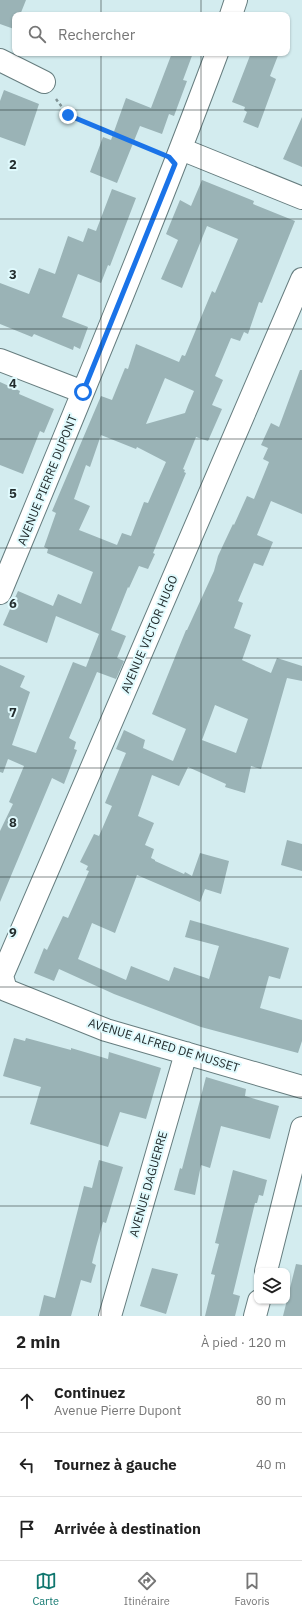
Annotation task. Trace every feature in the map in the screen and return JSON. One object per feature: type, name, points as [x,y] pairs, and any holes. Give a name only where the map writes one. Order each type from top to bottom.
[{"type":"street","points":[[232,12],[236,0]]},
{"type":"street","name":"AVENUE PIERRE DUPONT","points":[[0,593],[178,156],[216,56]]},
{"type":"street","points":[[0,60],[44,82]]},
{"type":"street","points":[[178,156],[302,198]]},
{"type":"street","name":"AVENUE VICTOR HUGO","points":[[6,990],[2,976],[302,279]]},
{"type":"street","points":[[0,360],[83,392]]},
{"type":"street","name":"AVENUE ALFRED DE MUSSET","points":[[6,990],[106,1030],[186,1052],[302,1087]]},
{"type":"street","name":"AVENUE DAGUERRE","points":[[110,1316],[186,1052]]},
{"type":"street","points":[[267,1268],[302,1128]]},
{"type":"street","points":[[255,1316],[258,1304]]},
{"type":"path","points":[[44,82],[68,115],[169,157],[178,156]]},
{"type":"building","points":[[0,0],[26,0],[21,12],[12,12],[12,28],[0,24]]},
{"type":"building","points":[[171,56],[192,56],[183,80],[187,81],[174,116],[169,114],[162,134],[140,126],[117,183],[90,172],[103,137],[111,140],[126,98],[151,108]]},
{"type":"building","points":[[250,56],[278,56],[270,76],[276,79],[258,128],[243,122],[247,112],[244,110],[245,107],[232,102]]},
{"type":"building","points":[[4,90],[39,104],[25,146],[0,137],[0,101]]},
{"type":"building","points":[[302,117],[302,167],[283,159]]},
{"type":"building","points":[[202,180],[254,201],[253,204],[295,221],[262,303],[259,302],[248,334],[244,332],[240,341],[231,338],[215,376],[223,380],[212,405],[222,409],[208,441],[196,437],[183,469],[186,473],[153,553],[155,554],[148,569],[139,566],[129,588],[128,587],[111,630],[126,636],[117,658],[124,661],[116,679],[97,672],[69,738],[76,742],[74,749],[77,750],[64,784],[52,778],[0,902],[0,831],[13,804],[9,802],[24,766],[8,759],[3,773],[0,772],[0,665],[25,676],[20,687],[30,692],[12,745],[36,753],[73,662],[86,667],[99,634],[56,616],[47,643],[3,625],[18,591],[53,606],[58,594],[81,604],[93,572],[47,553],[48,549],[44,547],[56,513],[52,511],[101,396],[112,400],[125,368],[128,369],[136,344],[179,362],[182,355],[185,356],[212,291],[215,293],[238,239],[207,226],[182,288],[161,279],[178,240],[166,234],[180,200],[191,206]],"holes":[[[165,378],[194,391],[185,413],[146,424]],[[101,435],[136,449],[137,447],[166,462],[148,503],[144,502],[131,536],[122,533],[117,545],[79,530],[90,506],[74,499],[86,465],[90,467]]]},
{"type":"building","points":[[112,189],[136,198],[110,266],[108,265],[101,283],[78,274],[62,317],[88,327],[80,349],[74,346],[73,350],[34,334],[32,337],[0,324],[0,283],[29,294],[39,268],[55,274],[68,236],[83,242],[88,228],[96,231]]},
{"type":"building","points":[[300,370],[302,370],[302,514],[271,501],[257,535],[273,542],[263,566],[254,563],[238,601],[243,603],[234,628],[251,635],[242,660],[271,673],[277,658],[302,666],[302,681],[287,678],[261,769],[251,766],[245,793],[225,787],[226,784],[188,767],[179,786],[152,775],[138,816],[154,823],[145,845],[154,849],[151,858],[184,874],[185,872],[192,876],[200,853],[229,861],[221,894],[205,889],[200,902],[137,875],[115,933],[92,923],[78,959],[126,980],[131,966],[169,981],[174,967],[209,979],[219,946],[185,937],[190,920],[289,948],[280,979],[269,976],[260,1008],[302,1020],[302,1041],[298,1053],[201,1027],[114,994],[59,969],[54,981],[34,973],[44,948],[47,950],[63,916],[68,918],[89,871],[86,870],[88,866],[80,862],[94,834],[99,836],[112,806],[105,803],[126,753],[116,749],[124,730],[145,740],[143,748],[173,761],[186,729],[152,714],[186,630],[214,571],[218,556],[247,496],[254,499],[269,462],[263,459],[268,448],[261,445],[271,423],[279,427]],"holes":[[[215,705],[248,719],[236,753],[202,740]]]},
{"type":"building","points":[[0,382],[20,391],[19,394],[54,409],[44,433],[40,431],[23,474],[0,465]]},
{"type":"building","points":[[287,840],[302,844],[302,871],[281,865]]},
{"type":"building","points":[[14,1038],[25,1041],[26,1038],[71,1050],[71,1048],[108,1059],[109,1052],[161,1068],[146,1119],[120,1112],[108,1147],[30,1124],[41,1087],[3,1076]]},
{"type":"building","points":[[206,1077],[246,1089],[245,1096],[279,1106],[270,1139],[221,1126],[210,1168],[201,1165],[195,1195],[174,1190],[180,1168],[182,1169]]},
{"type":"building","points":[[99,1160],[123,1167],[106,1223],[103,1222],[96,1247],[92,1263],[96,1265],[91,1283],[81,1280],[71,1316],[39,1316],[44,1295],[55,1298],[84,1186],[92,1188]]},
{"type":"building","points":[[233,1170],[267,1180],[263,1196],[259,1195],[257,1203],[255,1203],[233,1294],[240,1296],[235,1316],[205,1316],[215,1275],[211,1274],[219,1244],[215,1243]]},
{"type":"building","points":[[296,1264],[302,1265],[302,1316],[283,1316],[286,1304],[290,1304],[290,1288]]},
{"type":"building","points":[[152,1268],[178,1274],[166,1314],[140,1306]]},
{"type":"route","points":[[68,115],[169,157],[175,164],[83,392]]}]
